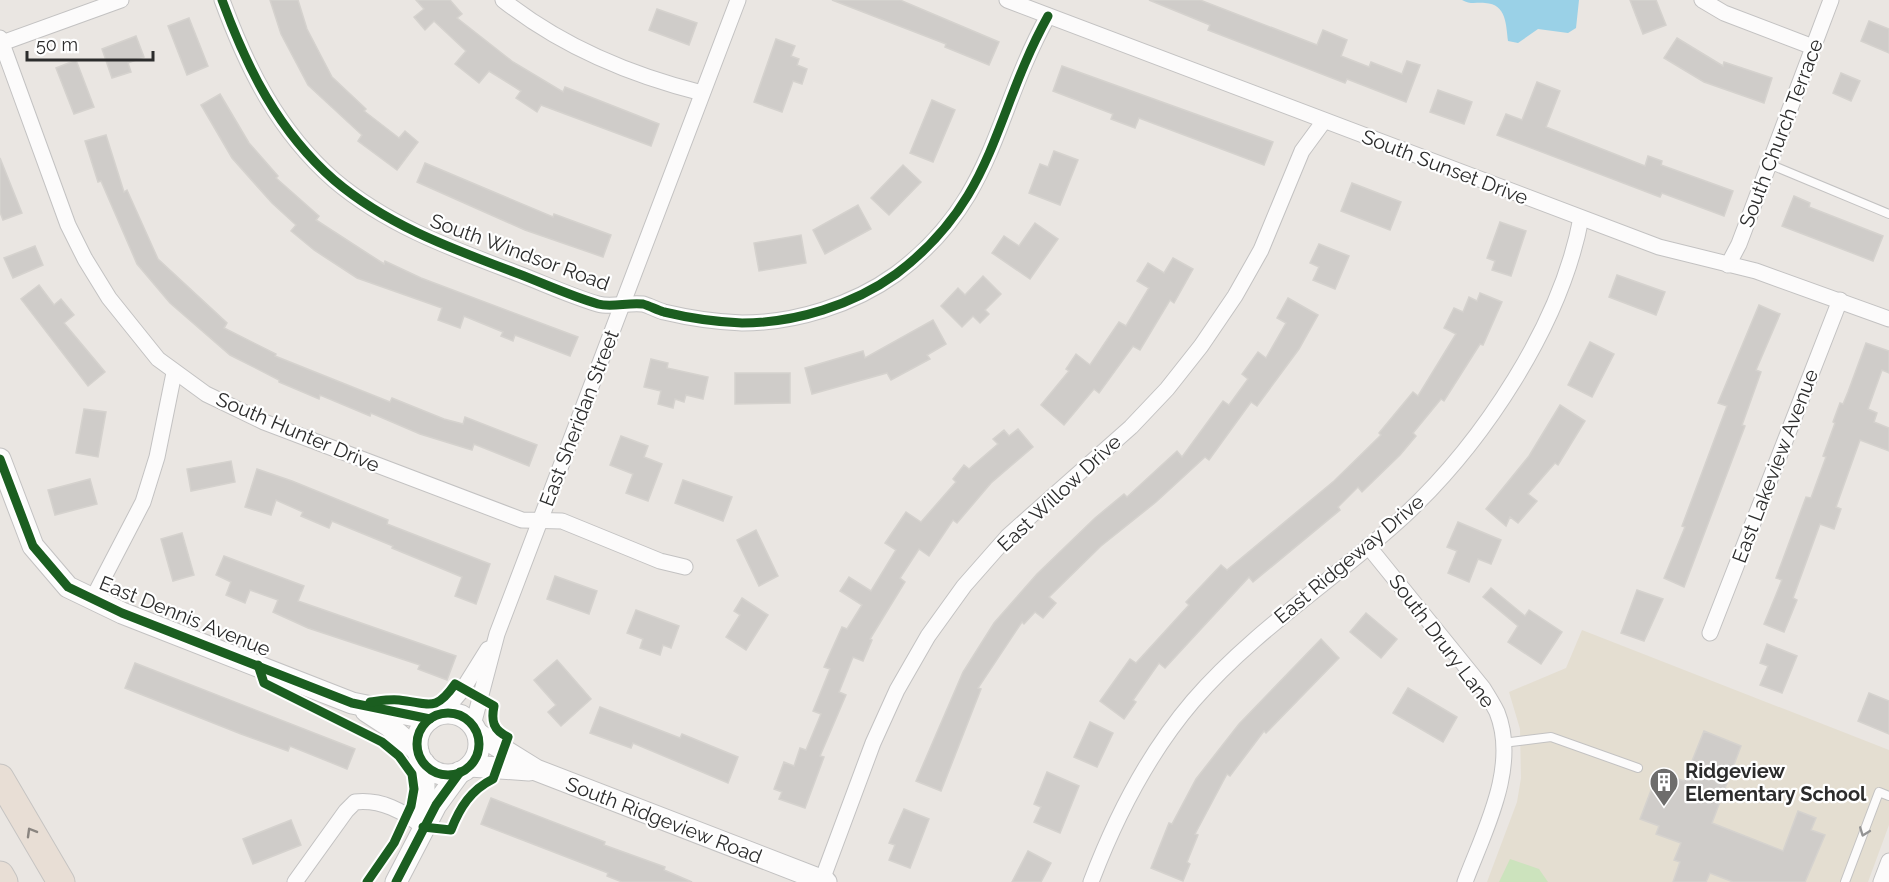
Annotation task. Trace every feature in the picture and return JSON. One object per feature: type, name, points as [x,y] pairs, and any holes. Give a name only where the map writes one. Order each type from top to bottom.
[{"type":"highway","points":[[0,778],[61,882]]},
{"type":"main road","name":"East Dennis Avenue","points":[[0,459],[33,546],[68,586],[92,600],[352,703],[389,726],[421,757]]},
{"type":"main road","name":"East Dennis Avenue","points":[[352,703],[436,716]]},
{"type":"main road","points":[[396,882],[423,827],[478,751],[475,729],[460,715],[436,716],[419,733],[423,827]]},
{"type":"main road","name":"South Ridgeview Road","points":[[475,729],[536,770],[824,881]]},
{"type":"main road","points":[[421,757],[440,774],[465,769]]},
{"type":"main road","name":"South Ridgeview Road","points":[[465,769],[536,770]]},
{"type":"street","points":[[1,41],[121,0]]},
{"type":"street","name":"South Windsor Road","points":[[222,0],[255,79],[275,114],[306,152],[334,180],[366,204],[416,234],[601,305],[642,304],[707,321],[744,323],[786,319],[841,303],[894,275],[931,244],[948,226],[977,182],[1032,45],[1048,16]]},
{"type":"street","points":[[503,0],[533,24],[568,45],[672,86],[702,93]]},
{"type":"street","name":"East Sheridan Street","points":[[475,729],[497,634],[738,0]]},
{"type":"street","name":"South Sunset Drive","points":[[1006,0],[1659,247],[1756,271],[1889,319]]},
{"type":"street","points":[[1702,0],[1724,14],[1813,47]]},
{"type":"street","name":"South Church Terrace","points":[[1728,265],[1739,244],[1831,0]]},
{"type":"street","name":"South Hunter Drive","points":[[1,41],[68,225],[85,259],[109,298],[158,359],[174,373],[206,394],[281,429],[522,520],[562,521],[660,561],[685,567]]},
{"type":"street","name":"East Willow Drive","points":[[824,881],[873,743],[897,690],[928,636],[964,586],[1008,536],[1131,427],[1201,346],[1235,296],[1261,250],[1302,151],[1324,121]]},
{"type":"street","name":"East Ridgeway Drive","points":[[1091,882],[1106,841],[1133,787],[1163,740],[1194,700],[1235,657],[1274,622],[1404,516],[1449,471],[1502,400],[1542,328],[1577,240],[1581,218]]},
{"type":"street","name":"East Lakeview Avenue","points":[[1710,633],[1840,300]]},
{"type":"street","points":[[92,600],[143,502],[157,457],[174,373]]},
{"type":"street","name":"South Drury Lane","points":[[1368,546],[1483,688],[1497,713],[1503,743],[1500,786],[1465,882]]},
{"type":"street","name":"East Sheridan Street","points":[[436,716],[463,689],[497,634]]},
{"type":"street","points":[[295,882],[355,802],[376,802],[393,808],[407,814],[423,827]]},
{"type":"street","points":[[1881,882],[1889,861]]},
{"type":"lane","points":[[1769,164],[1889,214]]},
{"type":"lane","points":[[1503,743],[1551,737],[1638,768]]},
{"type":"lane","points":[[1845,882],[1879,792],[1889,796]]},
{"type":"shaded area","points":[[1582,630],[1889,750],[1889,825],[1868,882],[1487,882],[1517,802],[1521,778],[1520,729],[1509,692],[1566,668]]},
{"type":"green space","points":[[1510,859],[1539,869],[1548,882],[1499,882]]},
{"type":"water","points":[[1462,0],[1579,0],[1576,28],[1568,33],[1538,29],[1518,43],[1508,41],[1506,23],[1498,7]]},
{"type":"building","points":[[270,0],[298,0],[307,29],[332,77],[366,109],[364,111],[399,138],[405,131],[418,142],[397,170],[358,141],[362,135],[308,85],[281,34]]},
{"type":"building","points":[[416,0],[450,0],[462,14],[457,18],[513,62],[563,92],[565,87],[659,124],[651,146],[541,105],[537,112],[516,98],[521,91],[489,71],[479,83],[455,64],[466,51],[434,21],[425,30],[414,17],[424,9]]},
{"type":"building","points":[[832,0],[900,0],[999,42],[989,65],[945,47],[946,44]]},
{"type":"building","points":[[1149,0],[1200,0],[1317,45],[1323,30],[1347,40],[1341,56],[1369,67],[1371,62],[1402,74],[1407,61],[1420,65],[1406,102],[1347,79],[1345,83],[1208,30],[1210,25]]},
{"type":"building","points":[[1630,0],[1656,0],[1666,25],[1643,34]]},
{"type":"building","points":[[657,9],[697,23],[689,45],[649,30]]},
{"type":"building","points":[[189,18],[208,66],[187,75],[168,26]]},
{"type":"building","points":[[1869,21],[1889,29],[1889,53],[1861,41]]},
{"type":"building","points":[[136,36],[144,57],[128,63],[131,72],[112,78],[102,49]]},
{"type":"building","points":[[1677,38],[1723,66],[1724,62],[1772,78],[1764,103],[1704,82],[1664,58]]},
{"type":"building","points":[[776,39],[795,46],[791,56],[799,59],[797,65],[807,69],[802,84],[793,81],[782,112],[754,102]]},
{"type":"building","points":[[76,60],[94,107],[74,114],[56,68]]},
{"type":"building","points":[[1062,66],[1273,142],[1264,165],[1139,118],[1135,128],[1111,119],[1113,114],[1053,91]]},
{"type":"building","points":[[1841,73],[1860,81],[1851,101],[1833,93]]},
{"type":"building","points":[[1537,82],[1560,91],[1546,127],[1645,166],[1648,156],[1662,161],[1661,165],[1733,191],[1724,216],[1662,193],[1660,197],[1497,135],[1506,114],[1522,120]]},
{"type":"building","points":[[1438,90],[1472,102],[1464,124],[1430,112]]},
{"type":"building","points":[[220,94],[249,143],[278,176],[276,178],[319,216],[316,220],[384,264],[385,261],[421,278],[578,337],[570,356],[515,335],[513,341],[501,336],[503,332],[464,316],[460,328],[438,320],[442,308],[357,278],[314,250],[291,231],[296,225],[272,203],[232,158],[201,105]]},
{"type":"building","points":[[932,100],[955,110],[933,162],[910,153]]},
{"type":"building","points":[[106,135],[124,192],[127,190],[158,259],[227,323],[224,328],[276,354],[275,356],[390,402],[392,398],[444,419],[463,424],[465,417],[537,445],[529,466],[474,444],[472,450],[420,434],[371,413],[370,416],[320,395],[319,399],[279,382],[230,355],[170,303],[137,264],[101,181],[98,182],[85,141]]},
{"type":"building","points":[[1054,151],[1078,160],[1060,205],[1029,193],[1040,164],[1048,167]]},
{"type":"building","points":[[0,158],[22,213],[3,220],[0,212]]},
{"type":"building","points":[[425,163],[553,217],[554,214],[611,235],[603,257],[525,230],[417,182]]},
{"type":"building","points":[[903,165],[921,182],[889,215],[871,198]]},
{"type":"building","points":[[1352,183],[1401,202],[1390,230],[1341,211]]},
{"type":"building","points":[[1794,196],[1810,203],[1809,207],[1883,236],[1873,261],[1782,226]]},
{"type":"building","points":[[858,205],[871,229],[825,254],[813,230]]},
{"type":"building","points":[[1500,222],[1526,231],[1511,276],[1492,270],[1495,261],[1487,258]]},
{"type":"building","points":[[1035,223],[1058,239],[1030,279],[992,253],[1004,236],[1019,246]]},
{"type":"building","points":[[801,235],[806,263],[759,271],[754,243]]},
{"type":"building","points":[[1319,244],[1349,256],[1335,289],[1313,280],[1319,267],[1310,263]]},
{"type":"building","points":[[35,246],[43,265],[13,278],[4,258]]},
{"type":"building","points":[[1173,258],[1193,269],[1174,303],[1170,300],[1140,350],[1133,346],[1099,393],[1094,389],[1064,425],[1041,405],[1069,371],[1066,369],[1076,354],[1090,365],[1119,322],[1126,326],[1149,288],[1137,281],[1148,263],[1164,273]]},
{"type":"building","points":[[1617,275],[1665,292],[1656,315],[1609,297]]},
{"type":"building","points":[[983,276],[1001,294],[985,310],[989,314],[980,323],[973,316],[962,327],[941,306],[958,288],[965,295]]},
{"type":"building","points":[[39,285],[54,305],[61,299],[74,315],[64,323],[105,372],[88,386],[21,299]]},
{"type":"building","points":[[1480,293],[1502,302],[1483,345],[1480,344],[1444,401],[1441,399],[1413,433],[1416,436],[1400,455],[1362,492],[1358,487],[1338,507],[1340,510],[1253,582],[1249,577],[1165,668],[1159,663],[1133,700],[1136,702],[1124,719],[1100,701],[1130,659],[1136,663],[1189,605],[1186,602],[1221,565],[1227,570],[1334,481],[1381,435],[1379,433],[1413,392],[1418,396],[1456,334],[1444,328],[1454,308],[1463,312],[1469,297],[1477,301]]},
{"type":"building","points":[[1288,298],[1318,315],[1299,349],[1257,406],[1251,402],[1209,460],[1205,457],[1156,502],[1101,546],[1049,597],[1056,603],[1043,618],[1035,612],[1024,624],[1022,622],[978,688],[981,689],[941,791],[916,781],[963,672],[994,623],[1037,574],[1095,518],[1124,494],[1127,497],[1177,451],[1182,457],[1223,401],[1229,405],[1248,379],[1242,374],[1258,352],[1266,358],[1286,323],[1277,318]]},
{"type":"building","points":[[1759,305],[1780,314],[1756,370],[1761,372],[1742,425],[1745,426],[1684,587],[1664,578],[1685,527],[1682,526],[1727,406],[1718,403]]},
{"type":"building","points":[[933,320],[946,344],[927,355],[930,359],[891,380],[887,373],[812,394],[805,368],[863,351],[865,358]]},
{"type":"building","points":[[1590,342],[1614,354],[1592,397],[1568,385]]},
{"type":"building","points":[[1866,343],[1889,351],[1889,373],[1882,370],[1868,409],[1877,413],[1874,422],[1889,428],[1889,451],[1860,440],[1836,507],[1841,509],[1834,529],[1820,524],[1793,598],[1797,600],[1784,632],[1764,624],[1782,580],[1776,578],[1806,497],[1811,498],[1826,457],[1823,456],[1835,423],[1833,422],[1840,403],[1843,404]]},
{"type":"building","points":[[651,359],[668,363],[667,368],[708,377],[703,399],[686,395],[684,402],[675,399],[673,408],[658,404],[661,391],[644,387]]},
{"type":"building","points":[[735,373],[790,373],[790,403],[735,404]]},
{"type":"building","points":[[1560,405],[1585,421],[1558,465],[1555,463],[1528,494],[1537,501],[1518,523],[1510,517],[1506,526],[1486,509],[1529,456]]},
{"type":"building","points":[[84,409],[106,412],[98,457],[76,453]]},
{"type":"building","points":[[1018,429],[1033,447],[991,483],[957,523],[953,520],[929,556],[919,549],[900,578],[905,582],[870,639],[872,640],[863,661],[853,657],[839,692],[846,695],[820,756],[824,757],[805,808],[779,799],[782,792],[774,789],[784,762],[794,766],[800,748],[806,750],[821,714],[813,711],[830,669],[824,667],[842,627],[847,629],[862,605],[840,591],[849,577],[871,591],[896,550],[885,543],[906,512],[921,522],[956,482],[953,479],[964,465],[969,469],[998,444],[993,439],[1004,430],[1009,436]]},
{"type":"building","points":[[621,436],[648,446],[644,457],[662,464],[648,501],[626,493],[633,474],[610,465]]},
{"type":"building","points":[[231,461],[235,482],[191,491],[187,469]]},
{"type":"building","points":[[257,469],[388,520],[387,524],[490,564],[476,604],[455,596],[462,577],[392,548],[393,546],[332,521],[329,528],[301,516],[303,512],[276,500],[271,515],[245,507]]},
{"type":"building","points":[[90,479],[97,504],[55,515],[48,490]]},
{"type":"building","points":[[683,480],[732,497],[723,521],[675,503]]},
{"type":"building","points":[[1458,522],[1501,540],[1491,564],[1478,559],[1469,582],[1448,573],[1457,551],[1447,547]]},
{"type":"building","points":[[756,530],[778,576],[759,586],[737,540]]},
{"type":"building","points":[[182,533],[194,575],[173,581],[161,539]]},
{"type":"building","points":[[224,556],[304,586],[298,601],[456,656],[447,680],[418,669],[420,665],[308,628],[273,612],[278,600],[250,590],[245,603],[226,595],[231,582],[216,575]]},
{"type":"building","points":[[555,576],[597,591],[589,614],[547,599]]},
{"type":"building","points":[[1491,588],[1525,616],[1529,610],[1562,632],[1541,664],[1508,642],[1518,626],[1483,597]]},
{"type":"building","points":[[1637,590],[1663,599],[1644,641],[1621,633]]},
{"type":"building","points":[[742,598],[768,615],[746,650],[726,637],[740,615],[734,611]]},
{"type":"building","points":[[636,610],[679,626],[671,648],[663,645],[660,655],[640,648],[643,639],[627,633]]},
{"type":"building","points":[[1366,613],[1397,639],[1381,658],[1350,632]]},
{"type":"building","points":[[1321,639],[1339,658],[1266,733],[1264,731],[1230,776],[1227,774],[1195,834],[1198,835],[1187,862],[1190,864],[1183,881],[1151,868],[1169,823],[1172,824],[1196,779],[1239,724]]},
{"type":"building","points":[[1767,644],[1797,656],[1782,693],[1760,685],[1768,666],[1760,663]]},
{"type":"building","points":[[557,660],[591,699],[561,726],[548,712],[556,705],[534,680]]},
{"type":"building","points":[[135,663],[355,749],[347,769],[290,746],[288,751],[241,734],[125,688]]},
{"type":"building","points":[[1408,688],[1457,717],[1443,742],[1393,713]]},
{"type":"building","points":[[1869,693],[1889,701],[1889,734],[1858,721]]},
{"type":"building","points":[[600,707],[680,738],[682,734],[738,757],[728,783],[633,743],[631,748],[590,733]]},
{"type":"building","points":[[1090,722],[1113,733],[1097,767],[1074,757]]},
{"type":"building","name":"Ridgeview Elementary School","points":[[1704,731],[1741,746],[1712,823],[1783,851],[1798,811],[1816,818],[1811,830],[1825,835],[1805,882],[1733,882],[1710,873],[1706,882],[1673,882],[1680,862],[1674,860],[1681,843],[1656,834],[1659,826],[1640,819],[1658,772],[1684,781]]},
{"type":"building","points":[[1047,772],[1079,786],[1060,833],[1034,822],[1041,807],[1034,804]]},
{"type":"building","points":[[491,798],[605,842],[604,845],[665,867],[664,870],[692,882],[622,882],[607,876],[608,873],[481,824]]},
{"type":"building","points":[[904,809],[929,819],[910,868],[889,860],[895,845],[889,843]]},
{"type":"building","points":[[291,820],[301,845],[253,864],[243,839]]},
{"type":"building","points":[[1028,851],[1051,863],[1041,882],[1012,882]]},
{"type":"cycle path","points":[[222,0],[242,50],[266,97],[296,141],[334,180],[376,211],[422,235],[598,304],[643,304],[683,316],[742,323],[803,316],[842,303],[861,295],[896,274],[929,245],[954,216],[974,186],[1030,52],[1048,16]]},
{"type":"cycle path","points":[[0,459],[33,546],[68,587],[122,613],[352,703],[430,719]]},
{"type":"cycle path","points":[[258,665],[264,683],[382,742],[399,756],[412,774],[414,789],[411,806],[394,843],[367,882]]},
{"type":"cycle path","points":[[370,702],[395,700],[425,704],[436,703],[455,684],[494,706],[494,725],[508,737],[493,779],[478,788],[467,800],[451,830],[423,827]]},
{"type":"cycle path","points":[[448,713],[470,722],[479,744],[470,766],[448,775],[426,766],[417,744],[426,722],[448,713]]},
{"type":"cycle path","points":[[396,882],[436,805],[460,772]]},
{"type":"place","name":"Ridgeview Elementary School","points":[[1664,808]]}]
